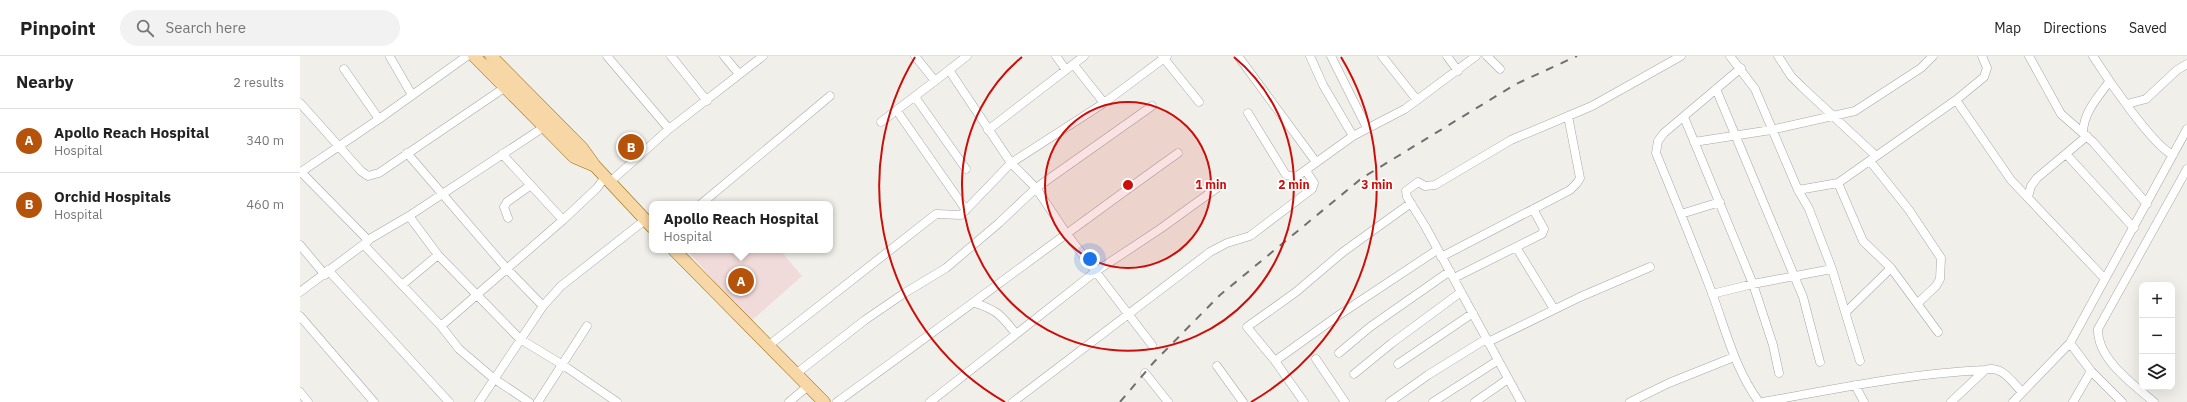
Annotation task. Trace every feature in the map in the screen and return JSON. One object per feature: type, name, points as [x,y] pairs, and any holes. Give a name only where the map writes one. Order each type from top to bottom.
[{"type":"main road","points":[[474,56],[504,88],[550,124]]},
{"type":"main road","points":[[497,57],[574,157],[595,166],[649,223]]},
{"type":"main road","points":[[677,253],[824,402]]},
{"type":"street","points":[[467,56],[340,146],[300,171],[366,242],[402,285],[441,326],[459,349],[493,378],[529,402]]},
{"type":"street","points":[[607,56],[669,129]]},
{"type":"street","points":[[671,56],[707,101]]},
{"type":"street","points":[[724,56],[739,74]]},
{"type":"street","points":[[441,326],[607,180],[669,129],[763,56]]},
{"type":"street","points":[[915,56],[934,81]]},
{"type":"street","points":[[881,122],[967,56]]},
{"type":"street","points":[[1056,56],[1066,70]]},
{"type":"street","points":[[988,130],[1084,56]]},
{"type":"street","points":[[1238,56],[1316,162]]},
{"type":"street","points":[[1310,56],[1323,85],[1353,136]]},
{"type":"street","points":[[1331,56],[1367,128]]},
{"type":"street","points":[[1382,56],[1417,100]]},
{"type":"street","points":[[1447,56],[1458,71]]},
{"type":"street","points":[[1248,113],[1286,175],[1293,178],[1306,171],[1316,162],[1353,136],[1405,109],[1458,71],[1476,56]]},
{"type":"street","points":[[1487,56],[1500,69]]},
{"type":"street","points":[[1520,402],[1473,313],[1411,203],[1406,191],[1418,182],[1431,187],[1511,140],[1609,97],[1681,56]]},
{"type":"street","points":[[1730,56],[1741,68],[1755,89],[1771,130],[1798,190],[1809,209],[1832,269],[1860,361]]},
{"type":"street","points":[[1778,56],[1791,76],[1818,104],[1835,117],[1873,159],[1941,258],[1940,279],[1936,286],[1918,303]]},
{"type":"street","points":[[1694,142],[1771,130],[1835,117],[1865,106],[1921,68],[1933,56]]},
{"type":"street","points":[[1798,190],[1838,183],[1956,100],[1984,77],[1987,68],[1982,56]]},
{"type":"street","points":[[2029,56],[2060,114],[2085,134],[2147,204]]},
{"type":"street","points":[[2093,56],[2109,82],[2164,150],[2173,155]]},
{"type":"street","points":[[390,57],[412,95]]},
{"type":"street","points":[[768,346],[936,214],[961,215],[1011,163],[1104,103],[1165,57],[1199,102]]},
{"type":"street","points":[[2127,104],[2146,99],[2177,70],[2187,64]]},
{"type":"street","points":[[1074,65],[1104,103]]},
{"type":"street","points":[[1741,68],[1661,137],[1656,146],[1656,153],[1712,294],[1734,357],[1749,388],[1759,402]]},
{"type":"street","points":[[344,70],[379,119]]},
{"type":"street","points":[[949,70],[1011,163],[1036,188],[1066,233],[1128,316],[1152,345]]},
{"type":"street","points":[[2085,134],[2083,124],[2090,110],[2109,82]]},
{"type":"street","points":[[300,103],[361,171],[368,176],[379,173],[504,88]]},
{"type":"street","points":[[1716,89],[1807,309],[1820,362]]},
{"type":"street","points":[[705,201],[830,96]]},
{"type":"street","points":[[915,97],[966,169]]},
{"type":"street","points":[[1956,100],[2001,167],[2028,198],[2105,279]]},
{"type":"street","points":[[797,373],[902,294],[946,268],[999,223],[1036,188],[1152,106]]},
{"type":"street","points":[[897,111],[966,210]]},
{"type":"street","points":[[1275,360],[1345,310],[1439,254],[1570,190],[1580,178],[1568,116]]},
{"type":"street","points":[[1684,116],[1753,284],[1774,345],[1779,373]]},
{"type":"street","points":[[300,292],[366,242],[409,216],[550,124]]},
{"type":"street","points":[[2013,402],[2070,343],[2187,129]]},
{"type":"street","points":[[2028,198],[2033,182],[2066,154],[2085,134]]},
{"type":"street","points":[[407,153],[507,269],[543,306]]},
{"type":"street","points":[[837,402],[975,303],[1066,233],[1178,153]]},
{"type":"street","points":[[502,154],[563,220]]},
{"type":"street","points":[[2066,154],[2134,228]]},
{"type":"street","points":[[2154,402],[2110,360],[2100,344],[2098,329],[2187,169]]},
{"type":"street","points":[[1013,402],[1128,316],[1210,252],[1228,243],[1250,236],[1312,189],[1314,182],[1306,171]]},
{"type":"street","points":[[1838,183],[1863,241],[1891,268],[1938,332]]},
{"type":"street","points":[[930,402],[1095,272],[1160,229],[1221,184]]},
{"type":"street","points":[[508,218],[504,207],[506,202],[530,185]]},
{"type":"street","points":[[1681,214],[1720,202]]},
{"type":"street","points":[[1304,402],[1275,360],[1247,327],[1296,292],[1343,252],[1411,203]]},
{"type":"street","points":[[1339,353],[1370,327],[1452,275],[1539,236],[1544,231],[1533,208]]},
{"type":"street","points":[[409,216],[438,255],[475,295],[520,339],[563,365],[617,402]]},
{"type":"street","points":[[479,402],[493,378],[543,306],[561,286],[649,223]]},
{"type":"street","points":[[300,245],[449,402]]},
{"type":"street","points":[[1516,247],[1554,309]]},
{"type":"street","points":[[402,285],[438,255]]},
{"type":"street","points":[[1390,402],[1428,375],[1487,340],[1650,267]]},
{"type":"street","points":[[1846,312],[1891,268]]},
{"type":"street","points":[[1712,294],[1753,284],[1832,269]]},
{"type":"street","points":[[1354,374],[1392,343],[1461,292]]},
{"type":"street","points":[[975,303],[989,307],[1001,314],[1016,334]]},
{"type":"street","points":[[1398,364],[1473,313]]},
{"type":"street","points":[[300,316],[374,402]]},
{"type":"street","points":[[538,402],[587,326]]},
{"type":"street","points":[[2070,343],[2091,371],[2121,402]]},
{"type":"street","points":[[1630,402],[1668,383],[1734,357]]},
{"type":"street","points":[[1316,359],[1345,402]]},
{"type":"street","points":[[1433,402],[1497,361]]},
{"type":"street","points":[[1217,366],[1243,402]]},
{"type":"street","points":[[1763,402],[1855,386],[1956,371],[1997,368],[2022,392]]},
{"type":"street","points":[[1951,402],[1985,370]]},
{"type":"street","points":[[2073,402],[2091,371]]},
{"type":"street","points":[[1145,373],[1168,402]]},
{"type":"street","points":[[1475,402],[1508,378]]},
{"type":"street","points":[[790,402],[808,386]]},
{"type":"street","points":[[1855,386],[1864,402]]},
{"type":"street","points":[[300,392],[308,402]]},
{"type":"street","points":[[1807,394],[1812,402]]},
{"type":"shaded area","points":[[690,253],[783,253],[802,276],[750,322]]},
{"type":"railway","points":[[1120,402],[1154,362],[1220,295],[1362,178],[1516,84],[1577,56]]},
{"type":"place","name":"Orchid Hospitals","points":[[631,147]]},
{"type":"place","name":"Apollo Reach Hospital","points":[[741,281]]}]
